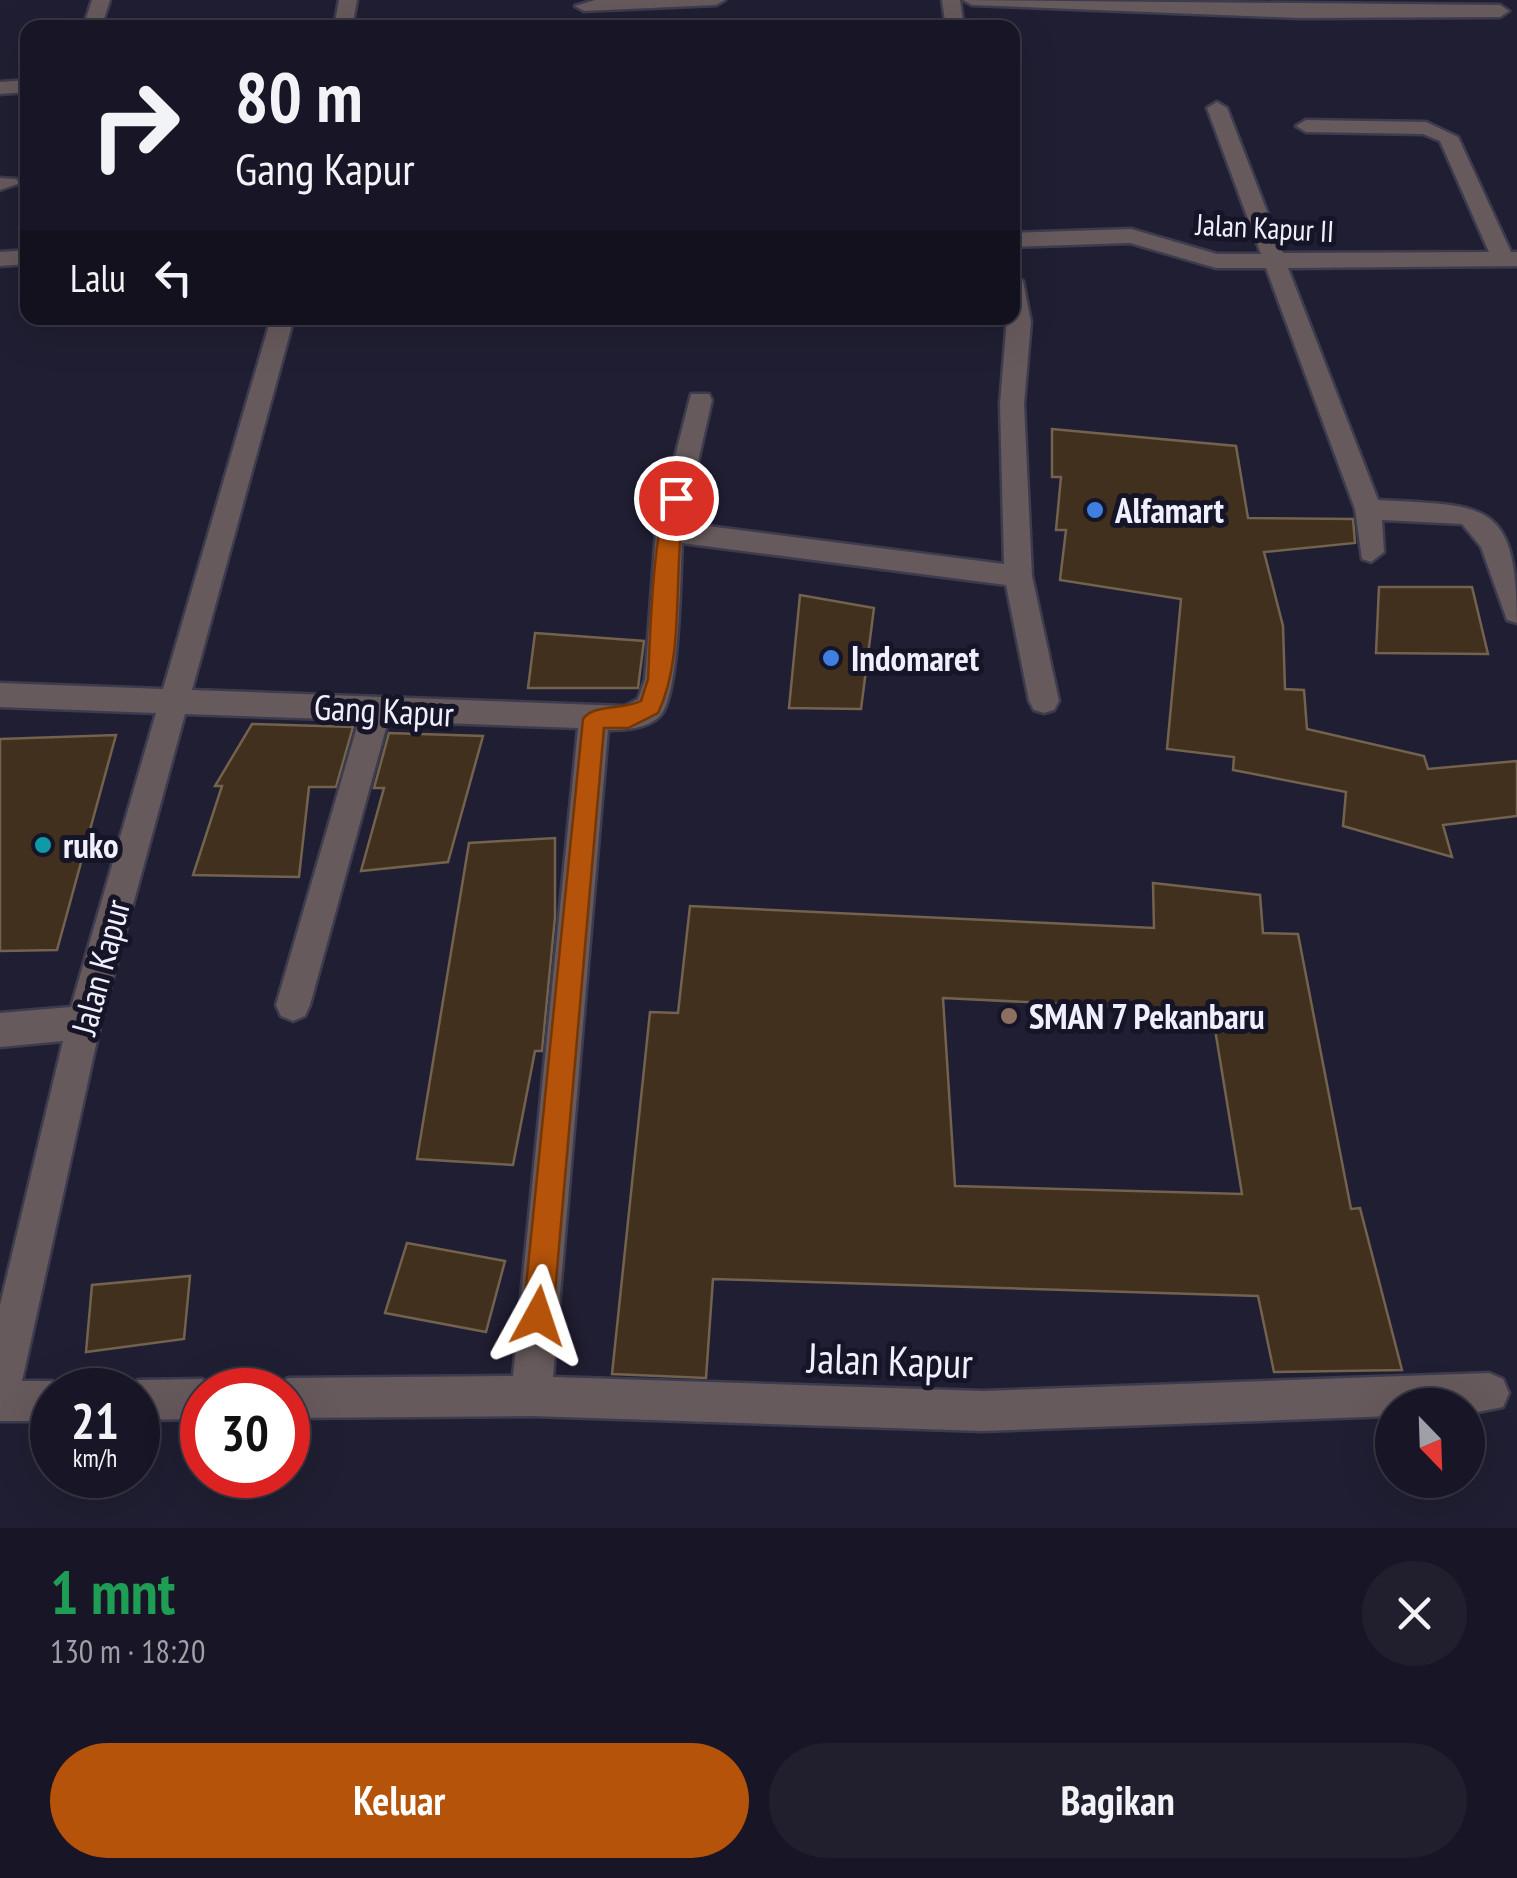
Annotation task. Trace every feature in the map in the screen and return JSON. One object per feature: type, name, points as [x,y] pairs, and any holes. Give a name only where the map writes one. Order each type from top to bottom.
[{"type":"street","points":[[584,6],[716,0]]},
{"type":"street","points":[[972,0],[1300,12],[1495,6],[1517,30]]},
{"type":"street","points":[[1217,108],[1368,509],[1370,552]]},
{"type":"street","points":[[1306,126],[1401,127],[1442,133],[1451,142],[1510,259]]},
{"type":"street","name":"Jalan Kapur II","points":[[1020,240],[1131,236],[1202,260],[1510,259]]},
{"type":"street","name":"Jalan Kapur","points":[[0,1389],[84,1022],[280,325]]},
{"type":"street","points":[[1019,325],[1012,404],[1018,576],[1044,702]]},
{"type":"street","name":"Gang Kapur","points":[[0,695],[628,718],[650,707],[659,679],[669,531],[700,400]]},
{"type":"street","points":[[1368,509],[1450,513],[1476,520],[1487,532],[1517,612]]},
{"type":"street","points":[[669,531],[1018,576]]},
{"type":"street","points":[[294,1005],[377,710]]},
{"type":"street","points":[[531,1396],[594,719]]},
{"type":"street","points":[[0,1030],[84,1022]]},
{"type":"street","name":"Jalan Kapur","points":[[310,1398],[531,1396],[983,1411],[1489,1392]]},
{"type":"street","points":[[0,1401],[30,1400]]},
{"type":"building","points":[[1052,429],[1236,446],[1248,518],[1353,519],[1355,543],[1264,552],[1283,626],[1285,689],[1304,690],[1307,729],[1424,756],[1428,769],[1517,761],[1517,816],[1443,825],[1452,857],[1343,826],[1346,792],[1233,770],[1234,757],[1167,749],[1181,599],[1060,580],[1066,530],[1056,530],[1061,477],[1052,477]]},
{"type":"building","points":[[1379,587],[1472,587],[1488,654],[1376,653]]},
{"type":"building","name":"Indomaret","points":[[800,595],[874,608],[861,709],[789,708]]},
{"type":"building","points":[[535,633],[644,641],[638,688],[528,688]]},
{"type":"building","points":[[252,724],[353,727],[336,787],[309,787],[299,877],[193,875],[222,786],[215,786]]},
{"type":"building","points":[[389,733],[483,736],[448,862],[361,871],[384,788],[374,788]]},
{"type":"building","name":"ruko","points":[[116,735],[57,950],[0,951],[0,739]]},
{"type":"building","points":[[555,838],[555,917],[542,1051],[535,1051],[513,1165],[417,1159],[469,843]]},
{"type":"building","points":[[1153,883],[1260,895],[1263,933],[1298,934],[1351,1209],[1360,1208],[1402,1370],[1274,1372],[1258,1296],[713,1279],[706,1378],[612,1374],[650,1012],[678,1013],[690,906],[1154,928]],"holes":[[[943,998],[1212,1011],[1242,1194],[955,1186]]]},
{"type":"building","points":[[407,1243],[505,1261],[486,1332],[385,1313]]},
{"type":"building","points":[[190,1276],[184,1339],[86,1352],[92,1285]]},
{"type":"place","name":"Alfamart","points":[[1095,510]]},
{"type":"place","name":"Indomaret","points":[[831,658]]},
{"type":"place","name":"ruko","points":[[43,845]]},
{"type":"place","name":"SMAN 7 Pekanbaru","points":[[1009,1016]]},
{"type":"route","points":[[538,1316],[594,719],[628,718],[650,707],[659,679],[669,531],[676,498]]}]
